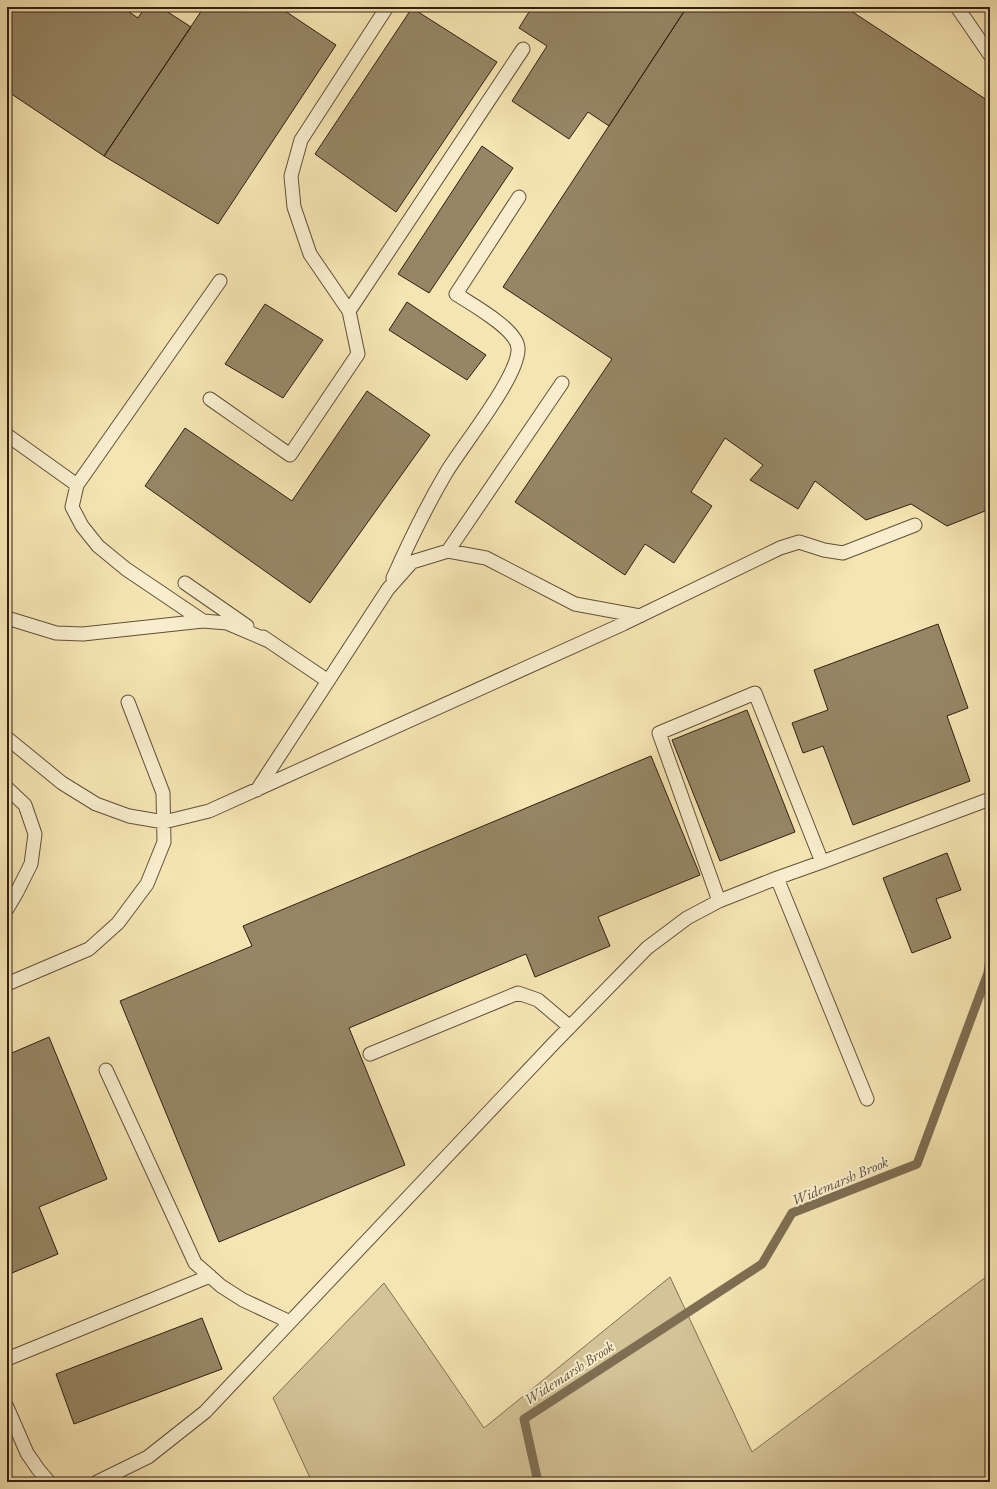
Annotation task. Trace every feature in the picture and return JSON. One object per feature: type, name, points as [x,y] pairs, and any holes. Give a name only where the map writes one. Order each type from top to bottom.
[{"type":"lane","points":[[210,399],[290,455],[358,354],[349,311],[310,254],[294,207],[291,176],[301,140],[388,7]]},
{"type":"lane","points":[[957,7],[990,55]]},
{"type":"lane","points":[[349,311],[524,50]]},
{"type":"lane","points":[[388,589],[414,532],[447,472],[501,392],[516,364],[519,347],[512,335],[499,322],[456,294],[519,197]]},
{"type":"lane","points":[[203,621],[126,569],[98,546],[82,526],[72,507],[77,485],[220,281]]},
{"type":"lane","points":[[448,551],[562,382]]},
{"type":"lane","points":[[7,435],[77,485]]},
{"type":"lane","points":[[7,738],[62,784],[96,804],[129,816],[164,822],[209,811],[257,790],[640,616],[780,548],[800,542],[824,550],[843,553],[915,524]]},
{"type":"lane","points":[[257,790],[388,589],[412,562],[448,551],[486,558],[575,604],[640,616]]},
{"type":"lane","points":[[185,583],[328,681]]},
{"type":"lane","points":[[7,618],[56,633],[83,634],[203,621],[227,623],[269,641]]},
{"type":"lane","points":[[719,901],[659,733],[755,693],[822,862]]},
{"type":"lane","points":[[7,984],[89,948],[118,923],[147,884],[164,842],[163,792],[128,702]]},
{"type":"lane","points":[[7,788],[25,805],[35,834],[31,864],[7,908]]},
{"type":"lane","points":[[97,1482],[148,1457],[205,1412],[570,1027],[647,948],[687,918],[719,901],[990,798]]},
{"type":"lane","points":[[777,878],[867,1099]]},
{"type":"lane","points":[[370,1054],[518,993],[538,1000],[570,1027]]},
{"type":"lane","points":[[106,1070],[195,1263],[221,1286],[243,1300],[290,1322]]},
{"type":"lane","points":[[7,1359],[210,1276]]},
{"type":"lane","points":[[7,1407],[27,1453],[49,1482]]},
{"type":"shaded area","points":[[990,1274],[990,1482],[312,1482],[273,1398],[384,1283],[484,1428],[670,1277],[752,1452]]},
{"type":"building","points":[[7,7],[122,7],[138,18],[145,7],[160,7],[191,27],[104,156],[7,91]]},
{"type":"building","points":[[204,7],[279,7],[336,45],[218,224],[104,156]]},
{"type":"building","points":[[532,7],[687,7],[609,126],[588,112],[569,139],[512,101],[547,46],[519,28]]},
{"type":"building","points":[[687,7],[845,7],[990,102],[990,509],[947,526],[911,504],[866,520],[815,481],[798,509],[750,480],[763,465],[725,438],[691,492],[712,506],[674,563],[645,544],[625,575],[515,502],[612,359],[503,287]]},
{"type":"building","points":[[412,8],[497,62],[396,212],[315,154]]},
{"type":"building","points":[[482,146],[513,168],[429,293],[398,274]]},
{"type":"building","points":[[407,302],[486,355],[467,380],[389,330]]},
{"type":"building","points":[[265,304],[323,340],[283,398],[225,364]]},
{"type":"building","points":[[367,391],[430,435],[310,603],[145,486],[185,428],[292,501]]},
{"type":"building","points":[[938,624],[968,708],[947,716],[970,781],[853,825],[823,746],[803,753],[792,723],[828,710],[814,670]]},
{"type":"building","points":[[747,710],[795,832],[720,861],[672,740]]},
{"type":"building","points":[[651,756],[700,875],[598,917],[610,946],[535,977],[526,954],[349,1028],[405,1165],[219,1242],[120,1001],[252,946],[243,926]]},
{"type":"building","points":[[947,853],[961,890],[936,899],[951,938],[912,953],[883,878]]},
{"type":"building","points":[[49,1037],[107,1179],[39,1207],[58,1254],[7,1275],[7,1055]]},
{"type":"building","points":[[202,1318],[222,1369],[74,1424],[56,1374]]},
{"type":"waterway","name":"Widemarsh Brook","points":[[538,1482],[524,1419],[762,1264],[792,1213],[917,1164],[988,973],[990,960]]}]
